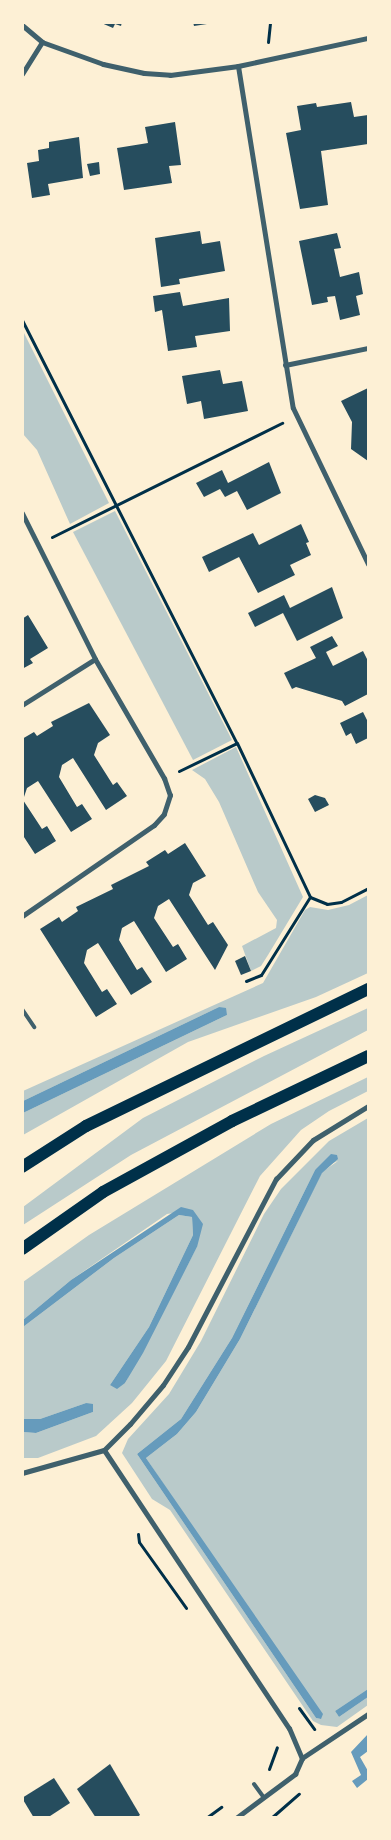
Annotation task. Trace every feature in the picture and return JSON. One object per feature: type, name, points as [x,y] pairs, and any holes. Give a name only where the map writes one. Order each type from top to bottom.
[{"type":"main road","points":[[22,1167],[86,1126],[368,989]]},
{"type":"main road","points":[[22,1249],[103,1192],[232,1121],[368,1056]]},
{"type":"street","points":[[22,25],[42,42],[103,64],[144,73],[170,75],[238,66],[368,38]]},
{"type":"street","points":[[22,74],[42,42]]},
{"type":"street","points":[[238,66],[286,365],[296,416],[368,564]]},
{"type":"street","points":[[286,365],[368,348]]},
{"type":"street","points":[[22,513],[40,544],[95,659],[164,778],[170,795],[164,814],[154,825],[22,916]]},
{"type":"street","points":[[22,705],[95,659]]},
{"type":"street","points":[[22,1473],[104,1450],[163,1385],[188,1347],[276,1179],[313,1140],[368,1106]]},
{"type":"street","points":[[104,1450],[289,1728],[302,1758]]},
{"type":"street","points":[[236,1818],[295,1774],[302,1758],[368,1714]]},
{"type":"lane","points":[[22,1009],[34,1027]]},
{"type":"lane","points":[[254,1784],[264,1798]]},
{"type":"path","points":[[22,320],[237,743],[310,897],[327,904],[341,902],[368,888]]},
{"type":"path","points":[[40,544],[116,504],[296,416]]},
{"type":"path","points":[[164,778],[237,743]]},
{"type":"path","points":[[246,981],[261,975],[310,897]]},
{"type":"path","points":[[136,1500],[139,1542],[190,1615]]},
{"type":"path","points":[[254,1784],[273,1764],[277,1748],[275,1742]]},
{"type":"shaded area","points":[[23,331],[109,503],[70,524],[37,450],[23,434]]},
{"type":"shaded area","points":[[115,511],[232,740],[193,760],[73,532]]},
{"type":"shaded area","points":[[236,747],[303,897],[261,966],[251,971],[242,946],[276,928],[277,920],[258,892],[219,802],[205,779],[192,770]]},
{"type":"shaded area","points":[[368,895],[368,973],[316,997],[188,1042],[23,1135],[23,1113],[227,1015],[219,1007],[23,1101],[23,1091],[263,983],[305,910],[310,907],[328,910],[349,905]]},
{"type":"shaded area","points":[[368,1008],[368,1030],[131,1155],[23,1225],[23,1207],[143,1118],[264,1056]]},
{"type":"shaded area","points":[[368,1077],[368,1091],[329,1111],[301,1130],[260,1176],[166,1361],[132,1403],[96,1436],[38,1458],[23,1458],[23,1432],[36,1433],[93,1412],[86,1403],[40,1419],[23,1419],[23,1327],[114,1258],[179,1215],[192,1217],[193,1235],[149,1327],[110,1385],[125,1383],[197,1247],[193,1210],[167,1214],[71,1280],[23,1320],[23,1282],[89,1235],[271,1124]]},
{"type":"shaded area","points":[[368,1118],[368,1689],[335,1711],[339,1717],[368,1697],[368,1705],[337,1727],[321,1725],[313,1721],[170,1510],[152,1499],[122,1453],[128,1439],[169,1394],[201,1341],[264,1214],[281,1189],[329,1141]],"holes":[[[338,1161],[322,1172],[240,1339],[196,1412],[177,1434],[146,1458],[321,1719],[316,1718],[137,1454],[181,1419],[232,1338],[315,1170]]]},
{"type":"water","points":[[219,1007],[226,1008],[227,1015],[23,1113],[23,1101]]},
{"type":"water","points":[[331,1154],[337,1155],[338,1159],[322,1173],[240,1339],[196,1412],[177,1434],[146,1458],[323,1714],[321,1719],[316,1718],[137,1454],[181,1419],[232,1338],[315,1170]]},
{"type":"water","points":[[181,1207],[193,1210],[203,1224],[197,1247],[143,1353],[125,1383],[117,1389],[110,1385],[149,1327],[193,1235],[192,1217],[179,1215],[114,1258],[23,1327],[23,1320],[71,1280]]},
{"type":"water","points":[[86,1403],[93,1404],[93,1412],[36,1433],[23,1432],[23,1419],[40,1419]]},
{"type":"water","points":[[368,1689],[368,1697],[339,1717],[335,1711]]},
{"type":"water","points":[[368,1734],[368,1751],[360,1757],[368,1771],[368,1779],[357,1788],[352,1781],[361,1775],[351,1752]]},
{"type":"building","points":[[99,22],[122,22],[121,26],[115,24],[113,28]]},
{"type":"building","points":[[193,22],[207,22],[207,24],[194,26]]},
{"type":"building","points":[[351,102],[354,117],[368,115],[368,144],[321,151],[328,205],[300,209],[286,133],[301,130],[297,106],[316,103],[317,107]]},
{"type":"building","points":[[175,122],[181,165],[169,166],[172,183],[124,190],[117,148],[148,143],[145,127]]},
{"type":"building","points":[[79,137],[83,178],[48,184],[50,195],[32,198],[27,163],[39,161],[38,150],[49,148],[49,142]]},
{"type":"building","points":[[99,162],[100,174],[90,176],[87,164]]},
{"type":"building","points":[[200,231],[202,244],[220,241],[225,271],[179,279],[180,284],[161,287],[155,238]]},
{"type":"building","points":[[337,233],[341,248],[334,249],[340,277],[359,272],[363,294],[356,296],[360,315],[340,320],[335,296],[327,297],[328,302],[312,305],[299,241]]},
{"type":"building","points":[[180,292],[183,306],[229,298],[230,331],[195,336],[197,347],[168,351],[162,310],[155,312],[153,296]]},
{"type":"building","points":[[220,370],[223,384],[242,381],[248,411],[204,419],[201,401],[187,404],[182,376]]},
{"type":"building","points":[[368,388],[368,461],[351,449],[352,422],[341,401]]},
{"type":"building","points":[[269,462],[281,493],[247,510],[237,491],[225,497],[220,489],[204,497],[196,483],[222,470],[228,483]]},
{"type":"building","points":[[301,524],[309,542],[306,543],[311,555],[290,565],[295,575],[258,593],[239,557],[209,572],[202,557],[253,533],[259,545]]},
{"type":"building","points":[[332,587],[343,618],[297,641],[283,613],[255,627],[248,613],[284,595],[290,608]]},
{"type":"building","points":[[28,615],[48,648],[30,659],[33,663],[22,669],[22,619]]},
{"type":"building","points":[[332,636],[338,646],[326,652],[333,666],[363,651],[368,661],[368,694],[345,706],[342,701],[296,687],[292,689],[284,673],[316,658],[310,647]]},
{"type":"building","points":[[89,703],[110,735],[98,743],[94,755],[113,785],[117,782],[127,796],[106,810],[73,758],[62,765],[59,777],[77,807],[82,804],[92,819],[71,832],[38,781],[27,788],[23,800],[42,829],[47,826],[56,841],[35,854],[22,834],[22,739],[34,732],[37,736],[53,726],[51,722]]},
{"type":"building","points":[[363,712],[368,722],[368,738],[356,744],[351,733],[346,736],[340,723]]},
{"type":"building","points":[[315,795],[325,798],[329,805],[315,812],[308,799]]},
{"type":"building","points":[[185,843],[206,876],[193,883],[189,895],[208,925],[213,922],[228,945],[215,970],[169,899],[158,906],[154,918],[173,947],[178,944],[187,959],[166,972],[134,921],[122,928],[119,940],[137,970],[142,967],[152,982],[131,995],[98,943],[87,950],[84,963],[102,992],[107,989],[117,1004],[96,1017],[40,929],[59,917],[62,922],[78,911],[76,907],[113,889],[111,885],[149,866],[146,862],[165,850],[168,854]]},
{"type":"building","points":[[245,956],[251,971],[241,975],[235,961]]},
{"type":"building","points":[[110,1764],[140,1815],[136,1818],[96,1818],[77,1789]]},
{"type":"building","points":[[54,1778],[70,1803],[47,1818],[34,1818],[22,1798]]}]
